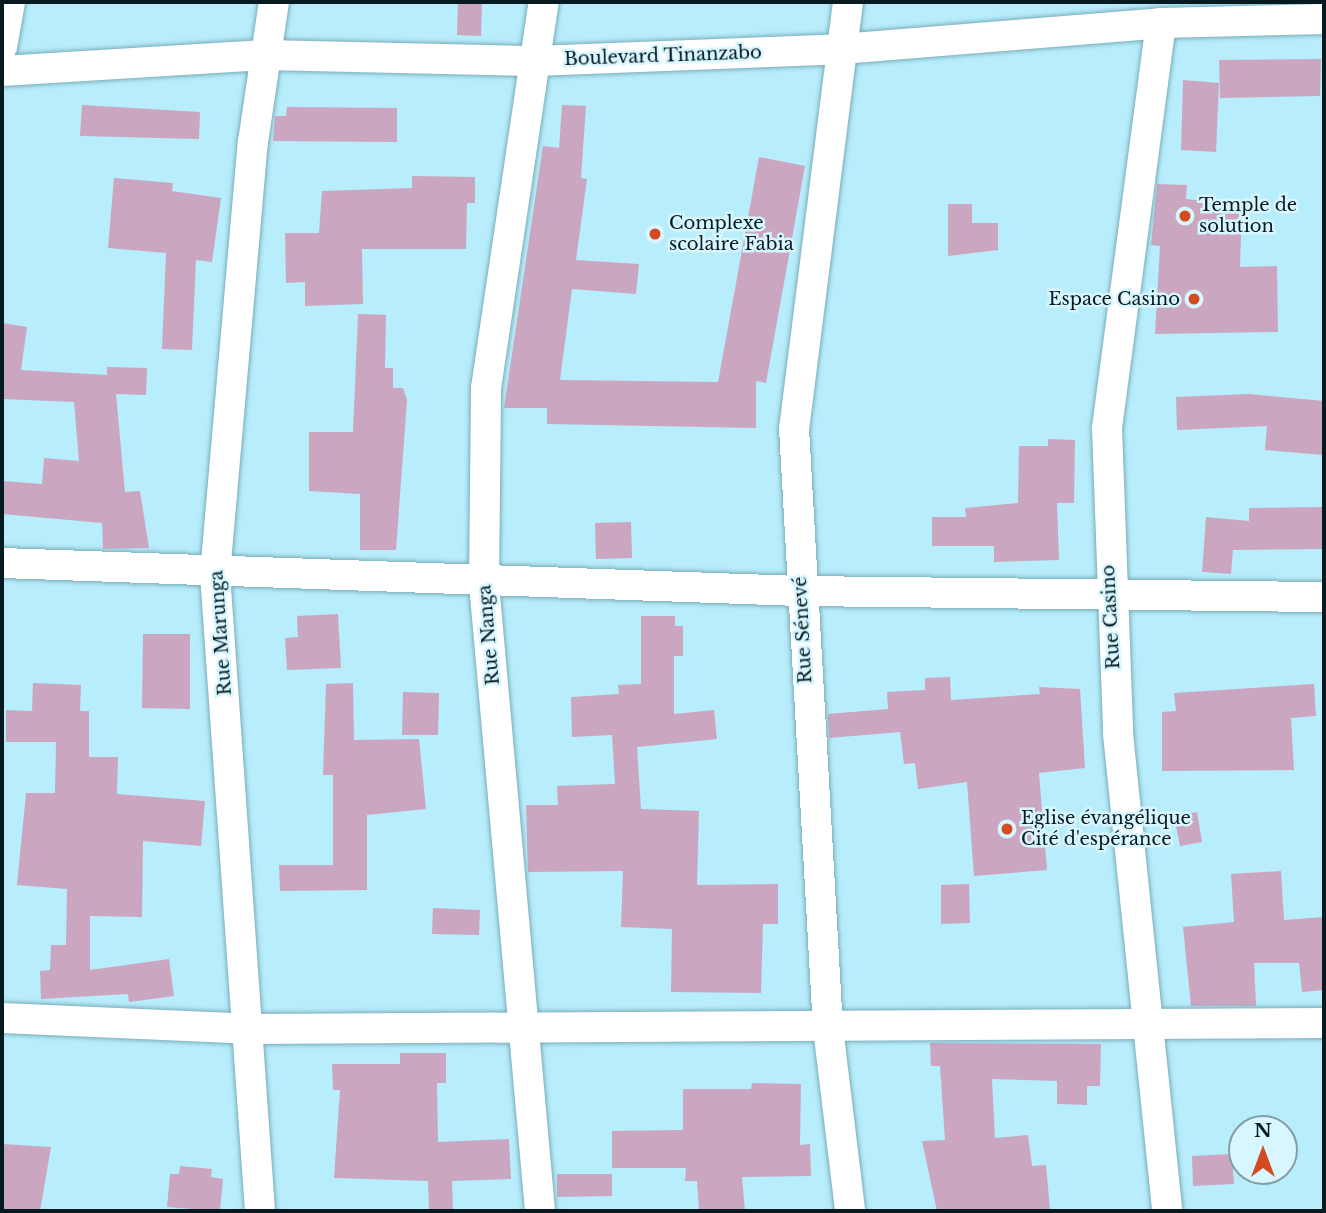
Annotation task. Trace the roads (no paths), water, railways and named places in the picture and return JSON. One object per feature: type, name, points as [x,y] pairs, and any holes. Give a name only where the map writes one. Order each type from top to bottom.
[{"type":"street","points":[[2,47],[10,2]]},
{"type":"street","name":"Rue Marunga","points":[[260,1211],[250,1030],[215,574],[265,55],[274,2]]},
{"type":"street","name":"Rue Nanga","points":[[540,1211],[484,583],[486,388],[544,2]]},
{"type":"street","name":"Rue Sénevé","points":[[848,2],[794,428],[800,592],[828,1028],[850,1211]]},
{"type":"street","name":"Boulevard Tinanzabo","points":[[2,71],[265,55],[535,61],[841,50],[1124,14],[1161,23],[1324,19]]},
{"type":"street","name":"Rue Casino","points":[[1161,23],[1107,428],[1109,597],[1167,1211]]},
{"type":"street","points":[[2,563],[215,574],[800,592],[1324,597]]},
{"type":"street","points":[[2,1018],[250,1030],[522,1026],[1149,1028],[1324,1023]]},
{"type":"place","name":"Temple de solution","points":[[1185,216]]},
{"type":"place","name":"Complexe scolaire Fabia","points":[[655,234]]},
{"type":"place","name":"Espace Casino","points":[[1194,299]]},
{"type":"place","name":"Eglise évangélique Cité d'espérance","points":[[1007,829]]}]
